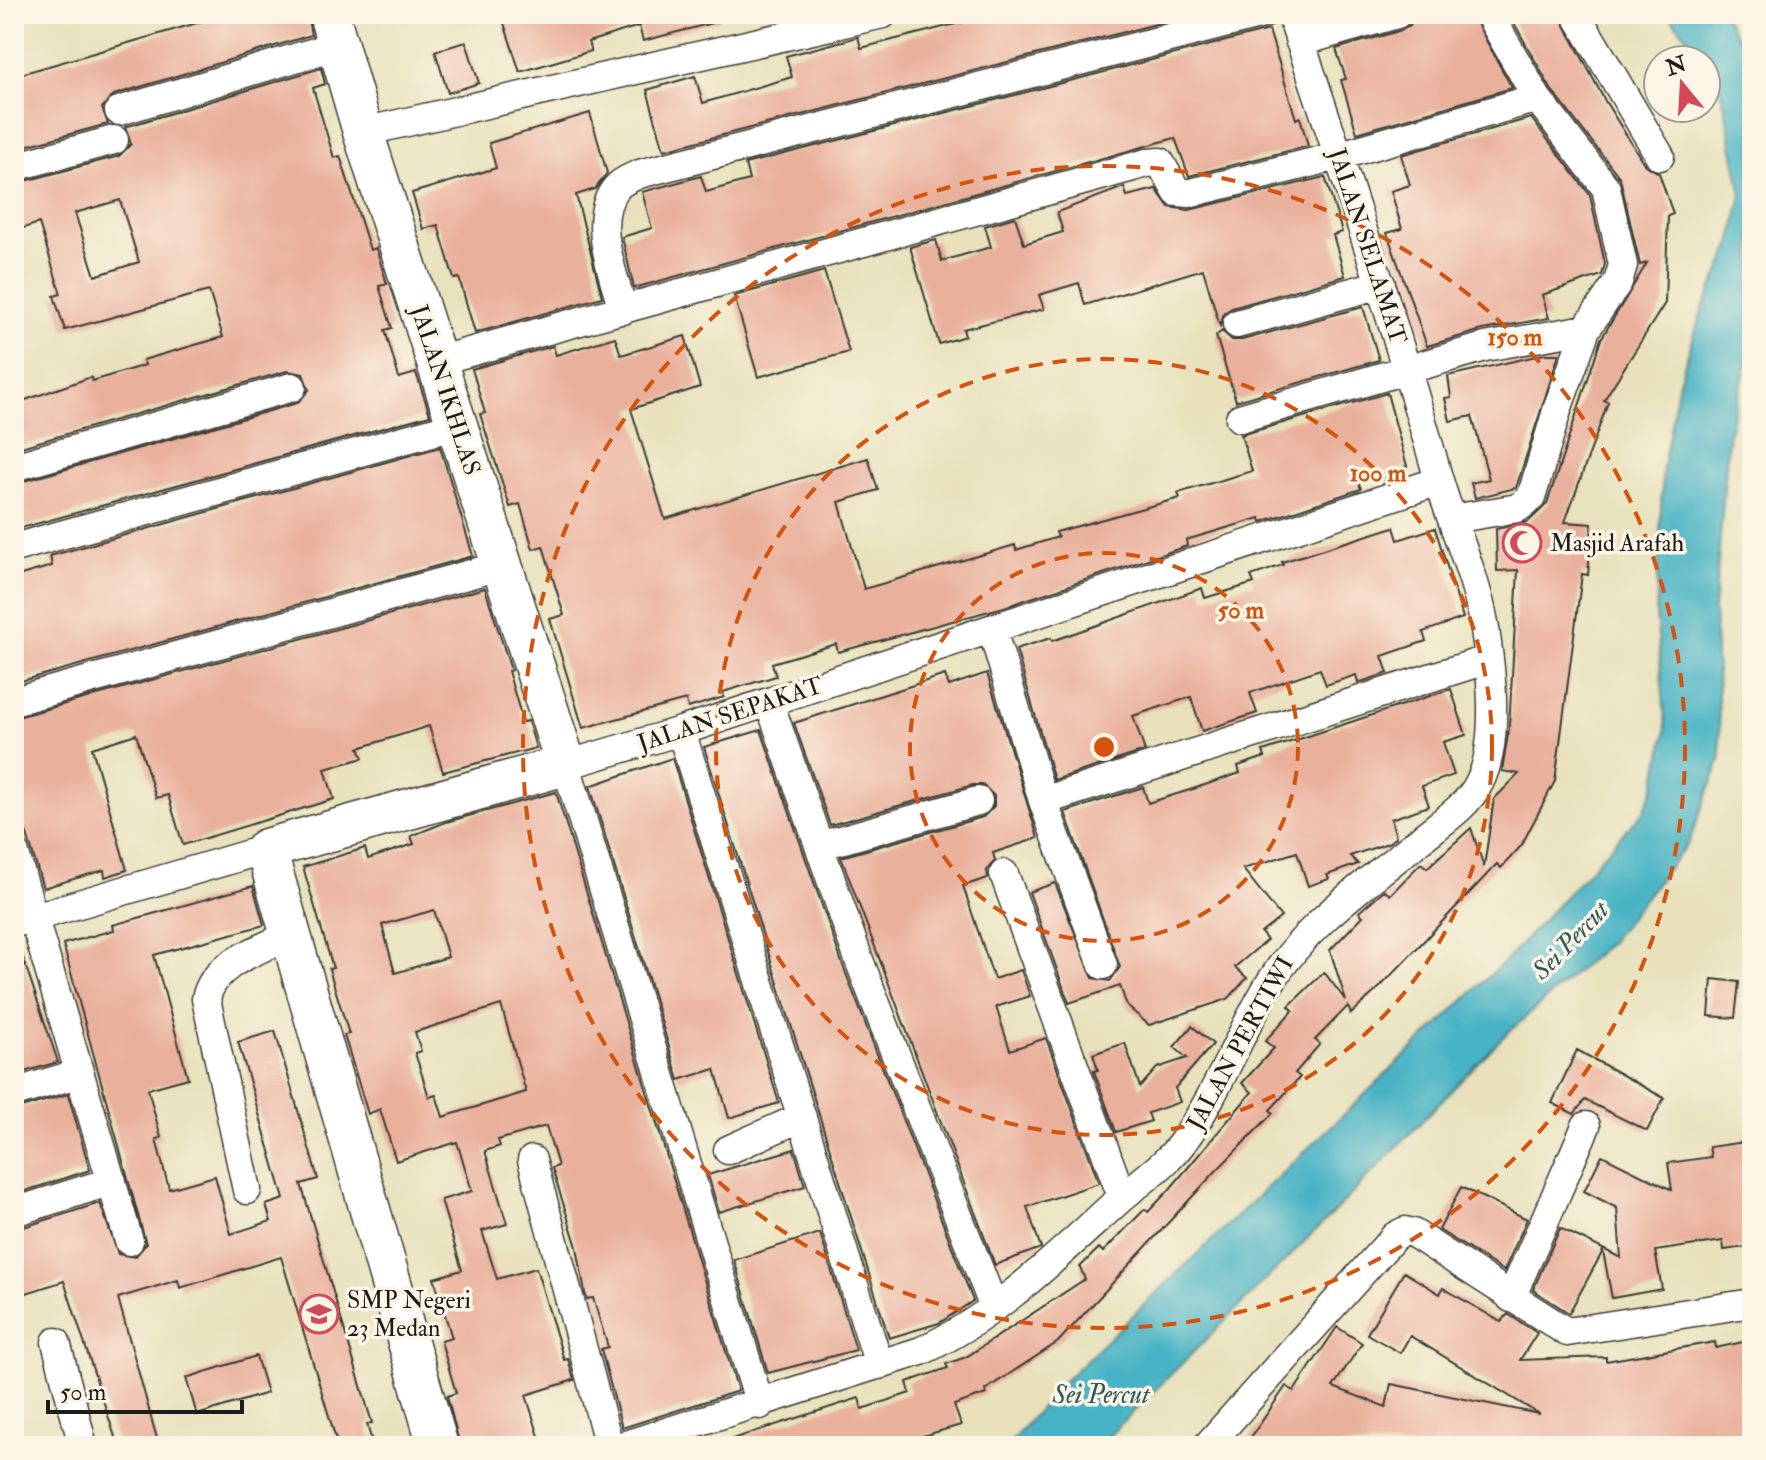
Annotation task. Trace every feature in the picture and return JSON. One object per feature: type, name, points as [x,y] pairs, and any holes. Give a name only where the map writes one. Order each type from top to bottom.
[{"type":"street","points":[[363,132],[883,14]]},
{"type":"street","points":[[623,310],[604,230],[606,209],[617,186],[639,174],[1263,14]]},
{"type":"street","name":"JALAN SELAMAT","points":[[1291,14],[1409,367],[1439,481]]},
{"type":"street","points":[[1300,42],[1397,14]]},
{"type":"street","points":[[1452,519],[1518,508],[1531,498],[1558,407],[1586,329],[1618,282],[1623,265],[1622,248],[1606,188],[1537,98],[1489,14]]},
{"type":"street","points":[[1576,14],[1660,156]]},
{"type":"street","points":[[119,111],[334,30]]},
{"type":"street","name":"JALAN IKHLAS","points":[[334,30],[363,132],[566,765]]},
{"type":"street","points":[[437,361],[1147,163],[1160,162],[1174,189],[1182,194],[1338,156],[1537,98]]},
{"type":"street","points":[[14,167],[114,140]]},
{"type":"street","points":[[1237,324],[1381,284]]},
{"type":"street","points":[[1240,418],[1485,347],[1586,329]]},
{"type":"street","points":[[14,467],[292,387]]},
{"type":"street","points":[[14,548],[457,425]]},
{"type":"street","name":"JALAN PERTIWI","points":[[622,1446],[760,1405],[940,1343],[994,1308],[1181,1145],[1201,1116],[1266,989],[1302,938],[1321,918],[1443,820],[1479,785],[1490,749],[1489,659],[1479,601],[1439,481]]},
{"type":"street","name":"JALAN SEPAKAT","points":[[24,920],[681,731],[1439,481]]},
{"type":"street","points":[[14,701],[503,565]]},
{"type":"street","points":[[992,629],[1043,801],[1103,965]]},
{"type":"street","points":[[1043,801],[1489,659]]},
{"type":"street","points":[[769,702],[859,960],[994,1308]]},
{"type":"street","points":[[681,731],[879,1365]]},
{"type":"street","points":[[566,765],[760,1405]]},
{"type":"street","points":[[819,846],[978,801]]},
{"type":"street","points":[[266,849],[438,1446]]},
{"type":"street","points":[[14,851],[24,920],[80,1073],[129,1241]]},
{"type":"street","points":[[1004,874],[1122,1197]]},
{"type":"street","points":[[247,1190],[206,999],[208,987],[219,972],[291,934]]},
{"type":"street","points":[[14,1093],[80,1073]]},
{"type":"street","points":[[728,1150],[802,1117]]},
{"type":"street","points":[[1511,1298],[1586,1126]]},
{"type":"street","points":[[532,1160],[609,1446]]},
{"type":"street","points":[[14,1212],[112,1181]]},
{"type":"street","points":[[1207,1446],[1399,1233],[1413,1233],[1559,1328],[1574,1332],[1752,1303]]},
{"type":"street","points":[[56,1342],[83,1446]]},
{"type":"water","name":"Sei Percut","points":[[1668,14],[1723,14],[1752,60],[1752,346],[1729,431],[1714,610],[1721,758],[1689,842],[1609,943],[1501,1039],[1341,1205],[1099,1446],[1007,1446],[1064,1381],[1507,959],[1644,811],[1655,785],[1666,730],[1656,614],[1663,465],[1679,381],[1703,308],[1730,249],[1742,195],[1722,97],[1722,44],[1693,44]]},
{"type":"building","points":[[209,14],[307,14],[311,35],[114,95],[102,108],[108,124],[14,149],[14,76],[211,19]]},
{"type":"building","points":[[501,14],[719,14],[720,21],[643,41],[639,26],[588,42],[591,51],[520,72]]},
{"type":"building","points":[[995,14],[1195,14],[664,150],[647,90],[695,76],[703,103],[792,77],[786,56],[858,37],[861,48]]},
{"type":"building","points":[[1414,14],[1472,14],[1512,88],[1357,133],[1341,80],[1346,79],[1336,49],[1402,30],[1410,25]]},
{"type":"building","points":[[1509,14],[1559,14],[1605,101],[1645,165],[1659,173],[1673,214],[1668,216],[1665,303],[1604,400],[1608,402],[1565,522],[1592,524],[1588,575],[1582,574],[1555,781],[1521,846],[1501,868],[1497,864],[1380,987],[1351,1014],[1348,1006],[1315,1040],[1320,1044],[1295,1073],[1300,1077],[1270,1110],[1273,1113],[1058,1342],[985,1390],[986,1394],[954,1405],[961,1425],[887,1446],[723,1446],[723,1442],[859,1398],[862,1409],[910,1393],[907,1382],[948,1368],[946,1364],[966,1357],[1085,1279],[1080,1267],[1099,1248],[1103,1252],[1145,1209],[1148,1212],[1252,1092],[1242,1083],[1274,1048],[1265,1041],[1293,1010],[1289,1006],[1324,972],[1346,1001],[1330,950],[1363,916],[1359,912],[1384,890],[1390,895],[1421,863],[1427,868],[1471,828],[1484,867],[1494,799],[1519,774],[1502,771],[1509,728],[1518,570],[1497,571],[1496,529],[1528,522],[1547,504],[1601,339],[1647,263],[1640,265],[1620,178],[1551,89]]},
{"type":"building","points":[[1269,30],[1296,119],[1300,117],[1308,146],[1189,176],[1175,138],[634,288],[622,237],[652,228],[642,192],[701,176],[706,192],[749,180],[745,164]]},
{"type":"building","points":[[466,42],[479,83],[448,93],[435,51]]},
{"type":"building","points":[[321,68],[325,84],[313,88],[334,158],[340,156],[370,250],[376,248],[387,284],[379,286],[392,328],[385,330],[399,378],[416,373],[430,415],[14,530],[14,484],[297,403],[309,390],[303,374],[287,371],[14,449],[14,404],[91,377],[92,381],[145,365],[143,360],[223,337],[209,291],[65,330],[54,296],[61,294],[39,223],[14,231],[14,184],[119,156],[131,144],[125,127]],"holes":[[[120,200],[139,262],[95,276],[75,213]]]},
{"type":"building","points":[[590,113],[607,173],[595,189],[576,195],[602,297],[475,333],[459,278],[454,279],[438,225],[423,229],[412,193],[496,168],[489,143]]},
{"type":"building","points":[[1531,118],[1590,195],[1605,264],[1602,275],[1542,295],[1549,318],[1482,330],[1427,346],[1387,233],[1402,229],[1391,191],[1410,185],[1401,155]]},
{"type":"building","points":[[1325,177],[1342,232],[1333,235],[1345,276],[1232,308],[1224,313],[1220,326],[1203,269],[1085,305],[1079,283],[1039,295],[1044,309],[963,329],[965,336],[939,344],[910,247],[936,240],[942,261],[991,247],[985,226],[1015,217],[1024,244],[1063,232],[1057,212],[1124,187],[1127,196],[1156,189],[1169,207],[1189,210]]},
{"type":"building","points":[[824,271],[849,352],[758,377],[734,296]]},
{"type":"building","points":[[1363,307],[1379,360],[1236,401],[1216,336],[1222,331],[1232,340],[1242,340]]},
{"type":"building","points":[[685,336],[700,387],[631,409],[665,519],[868,458],[878,490],[839,502],[864,589],[1015,545],[1016,550],[1058,537],[1056,532],[1180,498],[1178,493],[1252,471],[1241,435],[1387,393],[1407,466],[1358,481],[1361,489],[1261,522],[1260,518],[1186,540],[1187,546],[1004,607],[838,652],[836,644],[772,663],[776,676],[723,692],[724,697],[688,708],[686,700],[583,728],[550,619],[564,615],[543,546],[533,549],[520,504],[510,507],[480,414],[485,413],[472,369],[553,346],[556,355],[615,337],[621,355]]},
{"type":"building","points":[[1545,354],[1559,354],[1516,488],[1475,498],[1471,483],[1489,479],[1472,416],[1450,421],[1445,398],[1451,397],[1448,376]]},
{"type":"building","points":[[440,447],[473,556],[14,683],[14,577],[52,566],[50,556]]},
{"type":"building","points":[[1394,527],[1398,540],[1435,528],[1463,618],[1423,632],[1426,641],[1382,656],[1388,673],[1358,683],[1356,675],[1326,685],[1320,669],[1250,693],[1257,713],[1202,731],[1191,697],[1133,716],[1145,751],[1054,780],[1016,649],[1051,638],[1052,641],[1202,588],[1205,598],[1254,583],[1251,576],[1283,565],[1282,562]]},
{"type":"building","points":[[485,588],[511,670],[508,671],[523,722],[528,721],[536,748],[443,772],[429,726],[359,748],[363,758],[325,769],[334,799],[183,845],[168,795],[156,798],[136,734],[92,748],[127,870],[105,877],[104,870],[43,888],[14,791],[14,718]]},
{"type":"building","points":[[987,673],[1038,838],[993,853],[995,860],[987,870],[988,878],[963,886],[994,979],[1021,970],[1030,996],[996,1007],[1010,1050],[1046,1038],[1099,1183],[1027,1207],[1041,1248],[995,1265],[841,857],[983,817],[994,806],[994,796],[983,785],[973,785],[830,825],[794,723],[945,675],[949,686]]},
{"type":"building","points":[[1451,689],[1466,735],[1443,742],[1454,775],[1422,786],[1429,806],[1391,819],[1396,837],[1388,843],[1350,856],[1358,864],[1327,875],[1329,879],[1308,886],[1297,852],[1243,869],[1281,917],[1261,933],[1267,940],[1235,967],[1247,978],[1228,999],[1149,1025],[1127,1006],[1120,986],[1069,1003],[1029,892],[1055,883],[1093,978],[1110,981],[1120,967],[1065,812],[1143,787],[1148,803],[1193,789],[1240,773],[1238,766],[1265,757],[1263,751]]},
{"type":"building","points":[[761,730],[843,966],[973,1301],[939,1323],[889,1338],[704,747]]},
{"type":"building","points":[[672,758],[779,1103],[729,1118],[715,1069],[679,1080],[590,786]]},
{"type":"building","points":[[556,792],[738,1391],[622,1428],[601,1349],[608,1347],[593,1298],[587,1299],[585,1293],[577,1247],[552,1168],[558,1166],[546,1126],[498,1140],[500,1146],[485,1151],[507,1224],[482,1231],[497,1279],[536,1268],[564,1360],[568,1359],[574,1380],[526,1395],[542,1446],[460,1446],[447,1396],[456,1393],[441,1341],[452,1338],[434,1278],[462,1270],[441,1200],[472,1191],[457,1142],[396,1161],[380,1109],[368,1114],[344,1035],[349,1034],[329,969],[333,968],[303,867],[365,848],[368,859],[414,844],[411,836],[446,822]],"holes":[[[434,910],[448,957],[395,973],[382,925]],[[501,1005],[526,1092],[443,1117],[436,1095],[429,1097],[415,1053],[421,1051],[415,1032]]]},
{"type":"building","points":[[253,886],[264,925],[154,955],[188,1078],[148,1089],[161,1138],[156,1139],[169,1189],[215,1176],[231,1234],[271,1221],[266,1205],[284,1199],[238,1042],[275,1031],[318,1179],[301,1184],[372,1423],[367,1424],[373,1446],[338,1446],[281,1257],[180,1288],[178,1280],[118,1298],[159,1446],[118,1446],[64,1281],[14,1297],[14,1230],[100,1203],[118,1254],[135,1257],[146,1244],[63,944],[114,930],[113,925]]},
{"type":"building","points":[[19,946],[58,1062],[14,1075],[14,947]]},
{"type":"building","points":[[1712,979],[1739,982],[1735,1018],[1709,1016]]},
{"type":"building","points":[[1192,1026],[1213,1044],[1175,1088],[1180,1102],[1148,1113],[1151,1121],[1116,1132],[1094,1071],[1098,1070],[1093,1054],[1125,1043],[1140,1087],[1157,1068],[1187,1058],[1174,1047]]},
{"type":"building","points":[[1577,1050],[1664,1098],[1647,1131],[1585,1100],[1574,1114],[1552,1103]]},
{"type":"building","points":[[68,1094],[90,1170],[16,1194],[14,1110]]},
{"type":"building","points":[[1752,1141],[1752,1246],[1724,1250],[1723,1241],[1655,1251],[1662,1289],[1612,1298],[1603,1251],[1569,1313],[1533,1290],[1560,1228],[1621,1258],[1617,1208],[1584,1191],[1602,1155],[1672,1190],[1668,1163],[1711,1157],[1709,1147]]},
{"type":"building","points":[[794,1149],[805,1186],[719,1212],[708,1175]]},
{"type":"building","points":[[1461,1187],[1527,1219],[1504,1271],[1439,1230]]},
{"type":"building","points":[[820,1233],[856,1350],[768,1373],[734,1260]]},
{"type":"building","points":[[1404,1272],[1440,1294],[1443,1288],[1501,1322],[1508,1314],[1537,1333],[1520,1360],[1606,1357],[1606,1361],[1715,1342],[1716,1348],[1752,1340],[1752,1446],[1245,1446],[1286,1386],[1294,1391],[1337,1327],[1362,1343],[1333,1387],[1386,1407],[1391,1384],[1539,1414],[1410,1336],[1400,1353],[1367,1334]]},
{"type":"building","points":[[256,1356],[267,1393],[197,1415],[186,1378]]},
{"type":"place","name":"Masjid Arafah","points":[[1522,543]]},
{"type":"place","name":"SMP Negeri 23 Medan","points":[[319,1314]]}]
